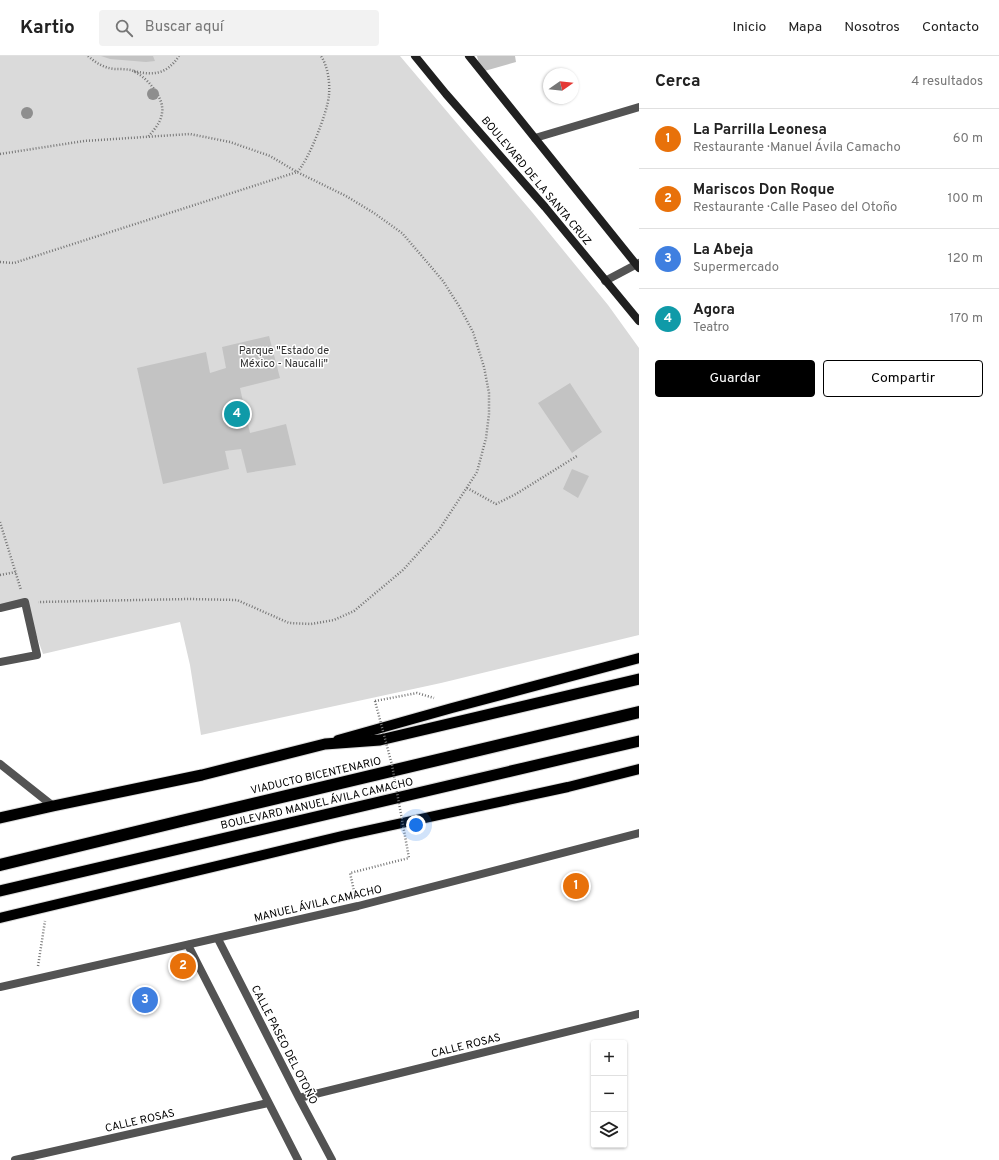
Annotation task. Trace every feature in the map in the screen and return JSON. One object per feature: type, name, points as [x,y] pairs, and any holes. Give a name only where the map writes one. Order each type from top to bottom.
[{"type":"highway","points":[[0,818],[202,775],[325,744],[380,740],[639,679]]},
{"type":"highway","name":"VIADUCTO BICENTENARIO","points":[[0,865],[639,712]]},
{"type":"highway","name":"BOULEVARD MANUEL ÁVILA CAMACHO","points":[[0,891],[639,741]]},
{"type":"main road","name":"BOULEVARD DE LA SANTA CRUZ","points":[[415,56],[446,94],[545,207],[639,321]]},
{"type":"main road","points":[[469,56],[638,265]]},
{"type":"main road","points":[[325,744],[639,658]]},
{"type":"main road","points":[[0,918],[342,836],[568,787],[639,769]]},
{"type":"street","points":[[535,138],[639,107]]},
{"type":"street","points":[[605,281],[638,265]]},
{"type":"street","points":[[0,608],[25,602],[37,655],[0,662]]},
{"type":"street","points":[[0,764],[53,806]]},
{"type":"street","name":"MANUEL ÁVILA CAMACHO","points":[[0,987],[218,939],[358,906],[639,833]]},
{"type":"street","name":"CALLE PASEO DEL OTOÑO","points":[[218,939],[332,1160]]},
{"type":"street","points":[[188,945],[298,1160]]},
{"type":"street","name":"CALLE ROSAS","points":[[299,1098],[639,1014]]},
{"type":"street","name":"CALLE ROSAS","points":[[16,1160],[268,1103]]},
{"type":"path","points":[[88,56],[102,66],[148,74],[157,73],[167,69],[179,56]]},
{"type":"path","points":[[0,262],[14,262],[296,172],[308,155],[323,117],[329,96],[329,80],[321,56]]},
{"type":"path","points":[[131,70],[146,80],[156,91],[160,101],[162,112],[158,124],[148,137]]},
{"type":"path","points":[[0,154],[84,141],[190,134],[230,142],[270,156],[296,172],[346,196],[374,213],[402,233],[443,281],[459,306],[473,332],[484,367],[489,393],[489,414],[486,438],[477,472],[439,530],[403,570],[354,611],[334,620],[311,624],[289,623],[237,600],[189,599],[25,602],[0,522]]},
{"type":"path","points":[[467,488],[496,504],[516,494],[577,456]]},
{"type":"path","points":[[0,575],[16,572]]},
{"type":"path","points":[[358,906],[350,873],[409,858],[392,765],[375,701],[417,694]]},
{"type":"path","points":[[36,980],[47,907]]},
{"type":"green space","name":"Parque \"Estado de México - Naucalli\"","points":[[0,56],[400,56],[532,212],[608,305],[639,348],[639,635],[441,683],[201,735],[190,665],[180,622],[43,654],[25,603],[0,608]]},
{"type":"building","points":[[101,56],[153,56],[155,61],[146,62],[110,59]]},
{"type":"building","points":[[477,56],[515,56],[516,62],[481,72]]},
{"type":"building","points":[[269,336],[280,378],[240,388],[250,433],[286,424],[296,465],[247,473],[241,449],[225,451],[229,469],[163,484],[137,368],[206,352],[210,373],[226,368],[222,347]]},
{"type":"building","points":[[570,383],[602,432],[572,453],[538,403]]},
{"type":"building","points":[[572,469],[589,476],[578,498],[563,489]]},
{"type":"place","name":"Agora","points":[[237,414]]},
{"type":"place","name":"La Parrilla Leonesa","points":[[576,886]]},
{"type":"place","name":"Mariscos Don Roque","points":[[183,966]]},
{"type":"place","name":"La Abeja","points":[[145,1000]]}]
